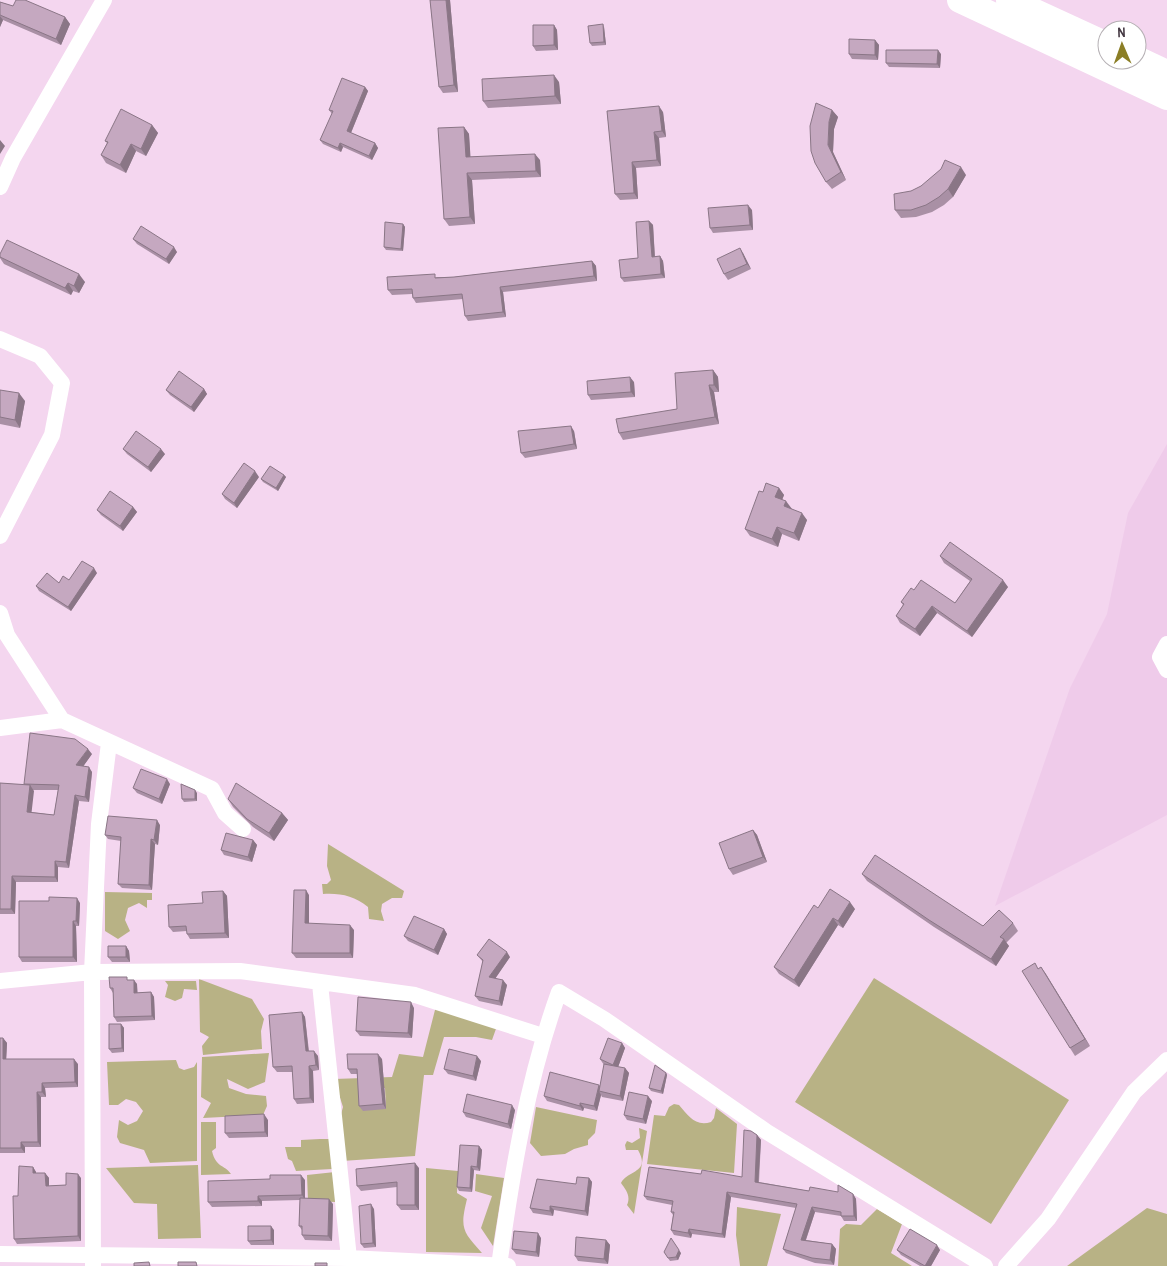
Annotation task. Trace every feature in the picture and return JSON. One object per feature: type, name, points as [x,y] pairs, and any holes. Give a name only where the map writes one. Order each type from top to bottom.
[{"type":"highway","points":[[960,0],[1167,97]]},
{"type":"highway","points":[[1009,0],[1097,41]]},
{"type":"highway","points":[[1147,64],[1167,73]]},
{"type":"street","points":[[0,187],[13,158],[104,0]]},
{"type":"street","points":[[0,339],[40,356],[62,383],[52,435],[0,536]]},
{"type":"street","points":[[0,613],[7,635],[62,720],[212,789],[225,813],[243,829]]},
{"type":"street","points":[[1167,644],[1160,657],[1167,670]]},
{"type":"street","points":[[0,728],[62,720]]},
{"type":"street","points":[[93,1260],[92,972],[99,824],[110,743]]},
{"type":"street","points":[[0,981],[92,972],[240,971],[320,984],[415,995],[543,1036]]},
{"type":"street","points":[[320,984],[349,1258]]},
{"type":"street","points":[[499,1266],[528,1095],[543,1036],[559,992],[604,1019],[767,1132],[985,1266]]},
{"type":"street","points":[[1006,1266],[1048,1219],[1134,1092],[1167,1060]]},
{"type":"street","points":[[0,1254],[93,1260],[349,1258],[508,1266]]},
{"type":"shaded area","points":[[1167,444],[1167,815],[995,906],[1070,688],[1107,614],[1128,513]]},
{"type":"shaded area","points":[[328,844],[404,891],[402,898],[392,898],[382,904],[381,911],[384,921],[369,919],[368,907],[352,898],[336,894],[323,894],[322,884],[327,884],[331,880],[327,866]]},
{"type":"shaded area","points":[[105,892],[152,893],[152,900],[147,900],[147,908],[139,903],[128,908],[125,920],[130,931],[118,939],[105,931]]},
{"type":"shaded area","points":[[874,978],[1069,1100],[991,1224],[795,1102]]},
{"type":"shaded area","points":[[199,979],[252,999],[264,1019],[261,1031],[262,1049],[203,1055],[202,1046],[209,1037],[200,1032]]},
{"type":"shaded area","points":[[165,981],[196,981],[197,990],[184,989],[182,998],[175,1001],[165,997],[168,985]]},
{"type":"shaded area","points":[[436,1006],[497,1026],[492,1040],[476,1037],[444,1037],[433,1075],[424,1075],[415,1156],[342,1161],[338,1125],[343,1107],[334,1079],[392,1077],[399,1054],[423,1057]],"holes":[[[385,1088],[386,1109],[361,1089]]]},
{"type":"shaded area","points":[[269,1053],[265,1082],[248,1089],[227,1079],[229,1088],[246,1094],[266,1096],[267,1106],[263,1115],[203,1118],[211,1103],[201,1097],[202,1057]]},
{"type":"shaded area","points":[[176,1060],[179,1068],[184,1070],[194,1067],[197,1062],[197,1161],[150,1163],[144,1150],[120,1143],[117,1137],[119,1120],[128,1125],[137,1121],[143,1111],[136,1102],[126,1099],[118,1105],[109,1105],[107,1062]]},
{"type":"shaded area","points":[[674,1104],[679,1105],[692,1119],[701,1123],[711,1122],[716,1108],[737,1124],[734,1173],[647,1164],[654,1115],[665,1116],[669,1107]]},
{"type":"shaded area","points":[[536,1107],[597,1120],[595,1133],[588,1140],[588,1145],[565,1154],[541,1156],[530,1143]]},
{"type":"shaded area","points":[[201,1122],[216,1122],[216,1148],[212,1151],[218,1163],[231,1174],[201,1175]]},
{"type":"shaded area","points":[[639,1128],[647,1131],[642,1163],[638,1150],[626,1150],[625,1145],[627,1141],[632,1143],[640,1138]]},
{"type":"shaded area","points":[[331,1139],[332,1169],[296,1171],[292,1161],[288,1159],[285,1147],[301,1147],[301,1140]]},
{"type":"shaded area","points":[[642,1163],[634,1214],[627,1205],[628,1196],[621,1183],[637,1170]]},
{"type":"shaded area","points":[[198,1165],[201,1238],[158,1239],[157,1204],[134,1203],[106,1168]]},
{"type":"shaded area","points":[[426,1168],[458,1171],[457,1193],[467,1199],[463,1223],[464,1229],[482,1253],[426,1252]]},
{"type":"shaded area","points":[[335,1172],[336,1202],[308,1201],[307,1175]]},
{"type":"shaded area","points":[[476,1174],[504,1178],[493,1246],[481,1228],[492,1196],[475,1191]]},
{"type":"shaded area","points":[[737,1207],[781,1214],[767,1266],[740,1266],[736,1235]]},
{"type":"shaded area","points":[[1147,1208],[1167,1214],[1167,1266],[1067,1266]]},
{"type":"shaded area","points":[[877,1209],[902,1224],[891,1253],[912,1266],[838,1266],[840,1229],[846,1224],[861,1225]]},
{"type":"building","points":[[16,0],[25,0],[65,17],[56,39],[0,15],[0,2],[13,6]]},
{"type":"building","points":[[430,0],[446,0],[454,85],[439,87]]},
{"type":"building","points":[[603,24],[604,42],[590,43],[588,26]]},
{"type":"building","points":[[533,25],[554,25],[554,45],[533,46]]},
{"type":"building","points":[[849,39],[875,40],[875,55],[849,54]]},
{"type":"building","points":[[886,50],[938,50],[937,64],[886,63]]},
{"type":"building","points":[[554,75],[555,96],[483,101],[482,79]]},
{"type":"building","points":[[342,78],[365,87],[347,131],[375,143],[369,156],[340,143],[338,148],[320,140],[333,111],[329,110]]},
{"type":"building","points":[[816,103],[832,110],[829,122],[828,145],[841,172],[826,182],[815,163],[811,151],[810,126]]},
{"type":"building","points":[[659,106],[662,131],[654,132],[657,160],[632,162],[634,193],[615,194],[607,111]]},
{"type":"building","points":[[121,109],[152,125],[141,149],[131,144],[120,165],[101,155],[108,142],[105,141]]},
{"type":"building","points":[[464,127],[466,157],[535,154],[536,171],[467,173],[470,217],[444,219],[438,128]]},
{"type":"building","points":[[945,160],[961,167],[948,189],[926,205],[911,210],[895,210],[894,194],[911,191],[921,186],[941,169]]},
{"type":"building","points":[[748,205],[750,225],[710,228],[708,208]]},
{"type":"building","points":[[649,221],[652,257],[660,256],[661,274],[621,278],[619,260],[638,258],[636,222]]},
{"type":"building","points":[[385,222],[403,224],[401,249],[384,247]]},
{"type":"building","points":[[141,226],[174,247],[166,259],[133,239]]},
{"type":"building","points":[[7,240],[79,274],[74,286],[68,283],[65,288],[0,257]]},
{"type":"building","points":[[740,248],[747,264],[724,274],[717,259]]},
{"type":"building","points":[[592,261],[594,276],[500,287],[503,312],[465,316],[462,294],[413,298],[412,289],[388,290],[387,277],[435,274],[435,278],[454,277]]},
{"type":"building","points":[[713,370],[714,385],[709,385],[715,417],[619,433],[616,419],[677,409],[675,373]]},
{"type":"building","points":[[179,371],[204,389],[191,407],[166,390]]},
{"type":"building","points":[[630,377],[631,392],[588,395],[587,381]]},
{"type":"building","points":[[0,390],[19,393],[15,420],[0,417]]},
{"type":"building","points":[[571,426],[574,444],[521,453],[518,431]]},
{"type":"building","points":[[136,431],[161,449],[148,467],[123,449]]},
{"type":"building","points":[[244,463],[255,471],[234,503],[222,494]]},
{"type":"building","points":[[270,466],[284,475],[276,488],[261,479]]},
{"type":"building","points":[[766,483],[779,488],[775,497],[786,501],[784,506],[802,513],[794,533],[777,527],[772,539],[745,529],[759,491],[763,492]]},
{"type":"building","points":[[110,491],[133,507],[120,526],[97,510]]},
{"type":"building","points":[[950,542],[1003,580],[967,631],[932,606],[915,629],[896,616],[904,604],[901,602],[911,588],[914,590],[921,580],[955,603],[972,579],[940,556]]},
{"type":"building","points":[[82,561],[94,568],[68,607],[36,586],[47,573],[59,583],[63,576],[69,580]]},
{"type":"building","points":[[30,733],[75,739],[88,749],[76,765],[89,767],[85,797],[75,795],[66,862],[55,861],[55,877],[12,876],[11,909],[0,909],[0,783],[30,785],[27,812],[54,815],[59,785],[24,784]]},
{"type":"building","points":[[141,769],[167,779],[159,799],[133,788]]},
{"type":"building","points":[[236,783],[282,813],[269,833],[247,819],[228,799]]},
{"type":"building","points":[[181,784],[195,790],[195,799],[182,799]]},
{"type":"building","points":[[108,816],[157,820],[154,840],[151,839],[149,885],[118,884],[121,837],[105,835]]},
{"type":"building","points":[[753,830],[763,857],[729,869],[719,843]]},
{"type":"building","points":[[226,833],[253,840],[248,857],[221,850]]},
{"type":"building","points":[[875,855],[983,926],[999,910],[1013,923],[1000,937],[1004,939],[991,959],[929,920],[862,874]]},
{"type":"building","points":[[830,889],[850,902],[838,921],[833,918],[794,980],[774,967],[814,905],[818,908]]},
{"type":"building","points":[[294,890],[306,890],[305,923],[350,925],[350,953],[292,953]]},
{"type":"building","points":[[223,891],[225,933],[187,934],[186,926],[169,927],[168,905],[203,903],[202,892]]},
{"type":"building","points":[[49,897],[77,898],[76,921],[73,921],[73,957],[19,957],[19,901],[49,901]]},
{"type":"building","points":[[414,916],[444,929],[434,950],[404,936]]},
{"type":"building","points":[[489,939],[507,952],[489,977],[503,980],[499,1001],[475,996],[483,960],[477,955]]},
{"type":"building","points":[[108,946],[126,946],[126,957],[108,957]]},
{"type":"building","points":[[1035,963],[1038,969],[1041,967],[1085,1039],[1070,1048],[1022,971]]},
{"type":"building","points":[[109,977],[127,977],[127,980],[134,980],[134,993],[151,992],[152,1016],[114,1017],[113,988],[110,988]]},
{"type":"building","points":[[358,997],[411,1002],[408,1033],[356,1031]]},
{"type":"building","points":[[302,1012],[306,1051],[314,1051],[316,1065],[309,1066],[310,1098],[294,1099],[292,1066],[273,1067],[269,1015]]},
{"type":"building","points":[[109,1024],[121,1024],[122,1048],[109,1049]]},
{"type":"building","points":[[0,1038],[3,1038],[3,1059],[74,1059],[75,1082],[42,1083],[42,1092],[37,1092],[38,1142],[21,1142],[21,1148],[0,1148]]},
{"type":"building","points":[[608,1038],[622,1043],[613,1065],[600,1059]]},
{"type":"building","points":[[449,1049],[477,1056],[473,1076],[444,1069]]},
{"type":"building","points":[[347,1054],[378,1054],[383,1104],[359,1106],[357,1069],[348,1069]]},
{"type":"building","points":[[604,1064],[625,1068],[620,1096],[599,1091]]},
{"type":"building","points":[[655,1065],[666,1073],[661,1091],[649,1088]]},
{"type":"building","points":[[550,1072],[599,1085],[594,1106],[580,1103],[580,1106],[544,1096]]},
{"type":"building","points":[[629,1092],[648,1096],[643,1119],[624,1115]]},
{"type":"building","points":[[467,1094],[512,1105],[508,1124],[463,1112]]},
{"type":"building","points":[[264,1114],[265,1132],[225,1133],[225,1116]]},
{"type":"building","points":[[744,1130],[751,1131],[757,1135],[755,1182],[809,1191],[810,1187],[838,1192],[838,1185],[853,1194],[854,1216],[841,1216],[841,1212],[812,1207],[801,1240],[832,1244],[830,1260],[812,1258],[783,1249],[797,1204],[727,1192],[722,1234],[689,1229],[688,1233],[671,1230],[674,1212],[671,1212],[673,1201],[644,1196],[649,1167],[701,1174],[702,1170],[742,1177]]},
{"type":"building","points":[[460,1145],[479,1146],[477,1167],[471,1166],[470,1188],[457,1187]]},
{"type":"building","points":[[415,1163],[415,1205],[397,1205],[397,1182],[357,1186],[356,1169]]},
{"type":"building","points":[[19,1166],[33,1167],[33,1173],[45,1173],[46,1186],[66,1185],[66,1173],[78,1174],[78,1236],[14,1239],[13,1196],[18,1196]]},
{"type":"building","points":[[270,1175],[301,1175],[302,1195],[258,1196],[258,1201],[208,1202],[208,1181],[270,1179]]},
{"type":"building","points":[[577,1177],[589,1178],[585,1211],[550,1206],[550,1211],[530,1208],[537,1179],[576,1184]]},
{"type":"building","points":[[300,1198],[329,1199],[328,1236],[302,1235],[302,1226],[299,1226]]},
{"type":"building","points":[[371,1204],[373,1243],[361,1244],[359,1206]]},
{"type":"building","points":[[248,1226],[271,1226],[271,1240],[248,1241]]},
{"type":"building","points":[[910,1229],[937,1245],[925,1266],[897,1250]]},
{"type":"building","points":[[514,1231],[538,1233],[536,1252],[512,1249]]},
{"type":"building","points":[[576,1237],[606,1240],[604,1259],[575,1256]]},
{"type":"building","points":[[671,1238],[679,1250],[676,1257],[668,1258],[664,1252]]},
{"type":"building","points":[[149,1262],[150,1266],[134,1266],[134,1263]]},
{"type":"building","points":[[178,1262],[196,1262],[197,1266],[178,1266]]},
{"type":"building","points":[[315,1263],[327,1263],[327,1266],[315,1266]]}]
